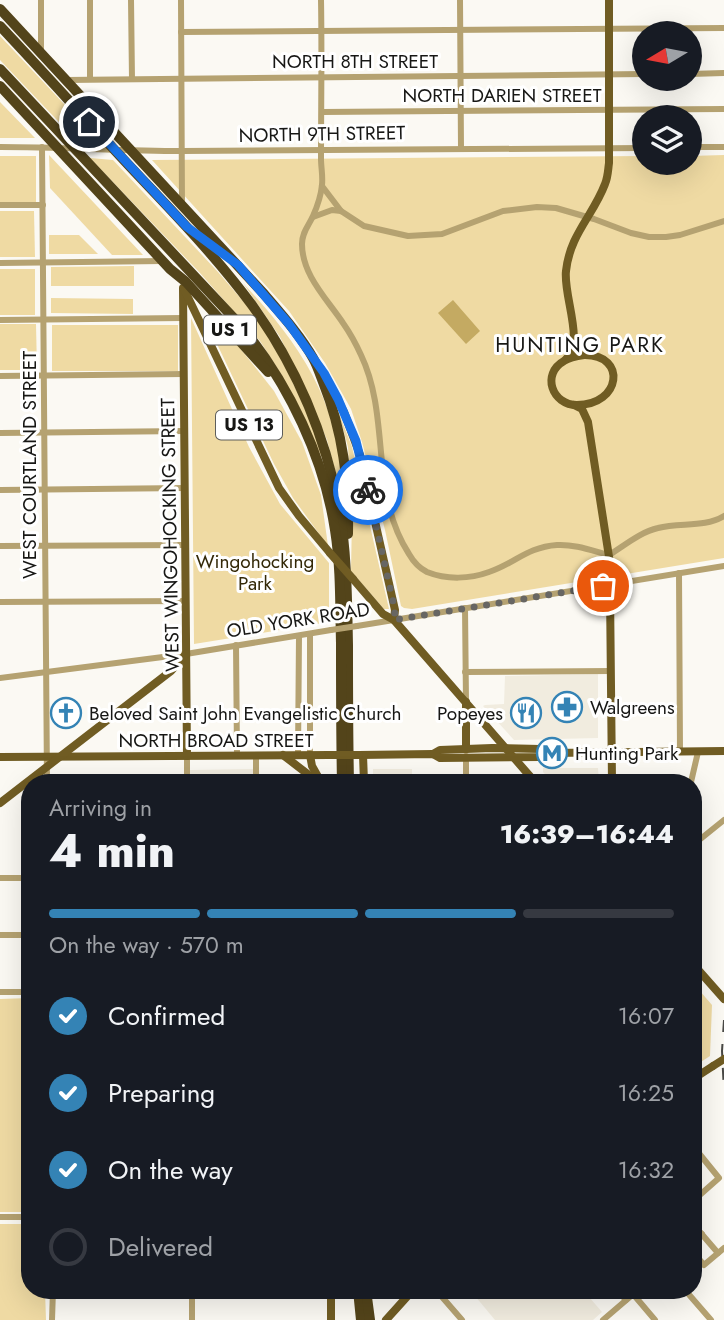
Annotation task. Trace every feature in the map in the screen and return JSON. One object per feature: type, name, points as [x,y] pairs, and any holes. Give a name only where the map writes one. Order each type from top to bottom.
[{"type":"highway","name":"US 1","points":[[0,9],[238,265],[277,309],[314,358],[335,414],[345,457],[348,503],[346,570],[349,774]]},
{"type":"highway","name":"US 1","points":[[0,26],[187,227],[253,307],[286,358],[319,432],[331,471],[342,529],[346,570]]},
{"type":"highway","name":"US 1","points":[[0,69],[230,313],[256,344],[286,394],[318,461],[335,530],[340,591],[342,774]]},
{"type":"highway","name":"US 1","points":[[0,86],[166,265],[186,282],[286,394]]},
{"type":"highway","points":[[187,227],[238,265]]},
{"type":"highway","points":[[359,1299],[361,1320]]},
{"type":"highway","points":[[367,1299],[370,1320]]},
{"type":"main road","points":[[609,0],[610,148],[606,180],[573,240],[569,253],[565,280],[574,340],[571,354],[555,368],[550,384],[561,400],[582,409],[588,422],[612,576],[612,774]]},
{"type":"main road","name":"US 13","points":[[166,265],[183,288],[279,488],[299,516],[383,614],[394,620],[528,774]]},
{"type":"main road","name":"WEST WINGOHOCKING STREET","points":[[183,288],[187,756]]},
{"type":"main road","points":[[574,340],[583,352],[602,358],[610,367],[614,379],[602,398],[575,405]]},
{"type":"main road","points":[[566,359],[590,355]]},
{"type":"main road","points":[[314,358],[335,393],[358,448],[395,610],[394,620]]},
{"type":"main road","points":[[588,422],[590,408],[596,401]]},
{"type":"main road","points":[[0,757],[47,761],[60,757],[171,671],[186,654]]},
{"type":"main road","points":[[466,702],[466,753]]},
{"type":"main road","name":"NORTH BROAD STREET","points":[[466,753],[506,748],[540,749],[550,753]]},
{"type":"main road","name":"NORTH BROAD STREET","points":[[60,757],[433,754],[440,750],[514,758],[540,757],[550,753],[724,751]]},
{"type":"main road","points":[[283,755],[309,774]]},
{"type":"main road","points":[[310,755],[316,774]]},
{"type":"main road","points":[[361,755],[362,774]]},
{"type":"main road","points":[[32,774],[47,761]]},
{"type":"main road","points":[[0,803],[21,784]]},
{"type":"main road","points":[[702,974],[724,999]]},
{"type":"main road","points":[[702,1073],[724,1059]]},
{"type":"main road","points":[[331,1299],[331,1320]]},
{"type":"main road","points":[[386,1320],[405,1299]]},
{"type":"street","points":[[41,0],[41,53]]},
{"type":"street","points":[[90,0],[90,79]]},
{"type":"street","points":[[131,0],[132,79]]},
{"type":"street","points":[[181,0],[182,205]]},
{"type":"street","points":[[321,0],[322,186],[313,217],[307,224],[301,242],[310,274],[344,324],[365,362],[377,414],[387,503],[400,541],[414,562],[426,571],[452,578],[467,578],[491,572],[533,550],[558,545],[609,555],[651,530],[673,525],[703,524],[724,516]]},
{"type":"street","points":[[460,0],[461,148]]},
{"type":"street","points":[[181,32],[724,28]]},
{"type":"street","points":[[702,74],[724,73]]},
{"type":"street","name":"NORTH 8TH STREET","points":[[66,80],[632,74]]},
{"type":"street","name":"NORTH DARIEN STREET","points":[[322,112],[724,109]]},
{"type":"street","name":"NORTH 9TH STREET","points":[[0,147],[132,151],[632,148]]},
{"type":"street","name":"WEST COURTLAND STREET","points":[[42,147],[47,774]]},
{"type":"street","points":[[702,147],[724,147]]},
{"type":"street","points":[[322,186],[341,211],[364,226],[408,236],[442,234],[481,219],[522,208],[556,208],[631,233],[649,236],[680,235],[724,221]]},
{"type":"street","points":[[0,205],[43,205]]},
{"type":"street","points":[[313,217],[332,210],[341,211]]},
{"type":"street","points":[[0,263],[166,265]]},
{"type":"street","points":[[0,320],[183,318]]},
{"type":"street","points":[[0,376],[184,374]]},
{"type":"street","points":[[0,433],[184,431]]},
{"type":"street","points":[[0,490],[185,488]]},
{"type":"street","points":[[0,546],[185,545]]},
{"type":"street","name":"OLD YORK ROAD","points":[[0,678],[186,654],[724,566]]},
{"type":"street","points":[[679,573],[680,752]]},
{"type":"street","points":[[0,602],[186,601]]},
{"type":"street","points":[[465,608],[466,702]]},
{"type":"street","points":[[310,634],[310,755]]},
{"type":"street","points":[[298,755],[299,636]]},
{"type":"street","points":[[236,645],[237,755]]},
{"type":"street","points":[[466,672],[611,671]]},
{"type":"street","points":[[299,725],[310,743]]},
{"type":"street","points":[[693,774],[698,752]]},
{"type":"street","points":[[466,753],[466,774]]},
{"type":"street","points":[[256,755],[256,774]]},
{"type":"street","name":"WEST WINGOHOCKING STREET","points":[[187,756],[187,774]]},
{"type":"street","points":[[702,838],[724,820]]},
{"type":"street","points":[[0,878],[21,878]]},
{"type":"street","points":[[0,935],[21,935]]},
{"type":"street","points":[[0,992],[21,992]]},
{"type":"street","points":[[702,1157],[719,1178],[702,1193]]},
{"type":"street","points":[[0,1217],[21,1217]]},
{"type":"street","points":[[702,1234],[721,1250],[704,1265],[702,1263]]},
{"type":"street","points":[[52,1320],[53,1299]]},
{"type":"street","points":[[192,1299],[192,1320]]},
{"type":"street","points":[[444,1299],[462,1320]]},
{"type":"street","points":[[640,1299],[655,1320]]},
{"type":"street","points":[[693,1299],[711,1320]]},
{"type":"street","points":[[604,1320],[626,1300]]},
{"type":"shaded area","points":[[453,300],[480,331],[466,344],[438,313]]},
{"type":"shaded area","points":[[598,674],[598,738],[514,740],[483,706],[504,704],[505,676]]},
{"type":"shaded area","points":[[543,768],[598,768],[598,774],[545,774]]},
{"type":"shaded area","points":[[253,769],[253,774],[190,774],[190,770]]},
{"type":"shaded area","points":[[373,769],[412,769],[412,774],[373,774]]},
{"type":"shaded area","points":[[478,1299],[591,1299],[602,1312],[593,1320],[495,1320]]},
{"type":"green space","points":[[0,36],[97,139],[74,138],[0,60]]},
{"type":"green space","points":[[0,102],[35,138],[0,138]]},
{"type":"green space","points":[[49,155],[143,255],[112,255],[50,188]]},
{"type":"green space","name":"Hunting Park","points":[[724,155],[724,558],[412,609],[401,606],[362,442],[351,409],[325,363],[289,311],[152,160],[632,156],[632,175],[702,175],[702,156]]},
{"type":"green space","points":[[0,156],[36,156],[36,202],[0,202]]},
{"type":"green space","points":[[90,158],[113,160],[255,315],[285,366],[309,417],[325,464],[281,374],[260,341],[200,273]]},
{"type":"green space","points":[[0,211],[34,211],[35,257],[0,257]]},
{"type":"green space","points":[[49,235],[79,235],[98,254],[49,254]]},
{"type":"green space","points":[[134,266],[134,286],[51,286],[51,267]]},
{"type":"green space","points":[[0,269],[35,269],[35,315],[0,315]]},
{"type":"green space","points":[[243,283],[284,332],[316,381],[335,435],[341,466],[343,500],[327,440],[306,390],[280,337]]},
{"type":"green space","points":[[51,298],[133,299],[133,314],[51,313]]},
{"type":"green space","name":"Wingohocking Park","points":[[191,318],[249,447],[280,504],[329,563],[329,622],[194,644]]},
{"type":"green space","points":[[208,320],[214,321],[239,347],[274,391],[302,442],[321,495],[328,546],[293,498],[274,464],[207,323]]},
{"type":"green space","points":[[0,324],[36,324],[37,370],[0,370]]},
{"type":"green space","points":[[52,325],[178,325],[178,371],[52,371]]},
{"type":"green space","points":[[338,411],[352,447],[389,609],[384,609],[351,571],[352,517],[348,447]]},
{"type":"green space","points":[[702,993],[712,1005],[710,1056],[702,1061]]},
{"type":"green space","points":[[21,998],[21,1212],[0,1212],[0,999]]},
{"type":"green space","points":[[0,1224],[21,1224],[21,1299],[45,1299],[46,1320],[0,1320]]},
{"type":"railway","points":[[724,1020],[724,1092]]},
{"type":"way so far","points":[[368,490],[395,610],[394,620],[603,586]]},
{"type":"place","name":"Walgreens","points":[[567,707]]},
{"type":"place","name":"Beloved Saint John Evangelistic Church","points":[[66,713]]},
{"type":"place","name":"Popeyes","points":[[526,713]]},
{"type":"place","name":"Hunting Park","points":[[552,753]]},
{"type":"district","name":"HUNTING PARK","points":[[580,345]]},
{"type":"route","points":[[89,122],[187,227],[238,265],[289,324],[332,386],[356,441],[368,490]]}]
